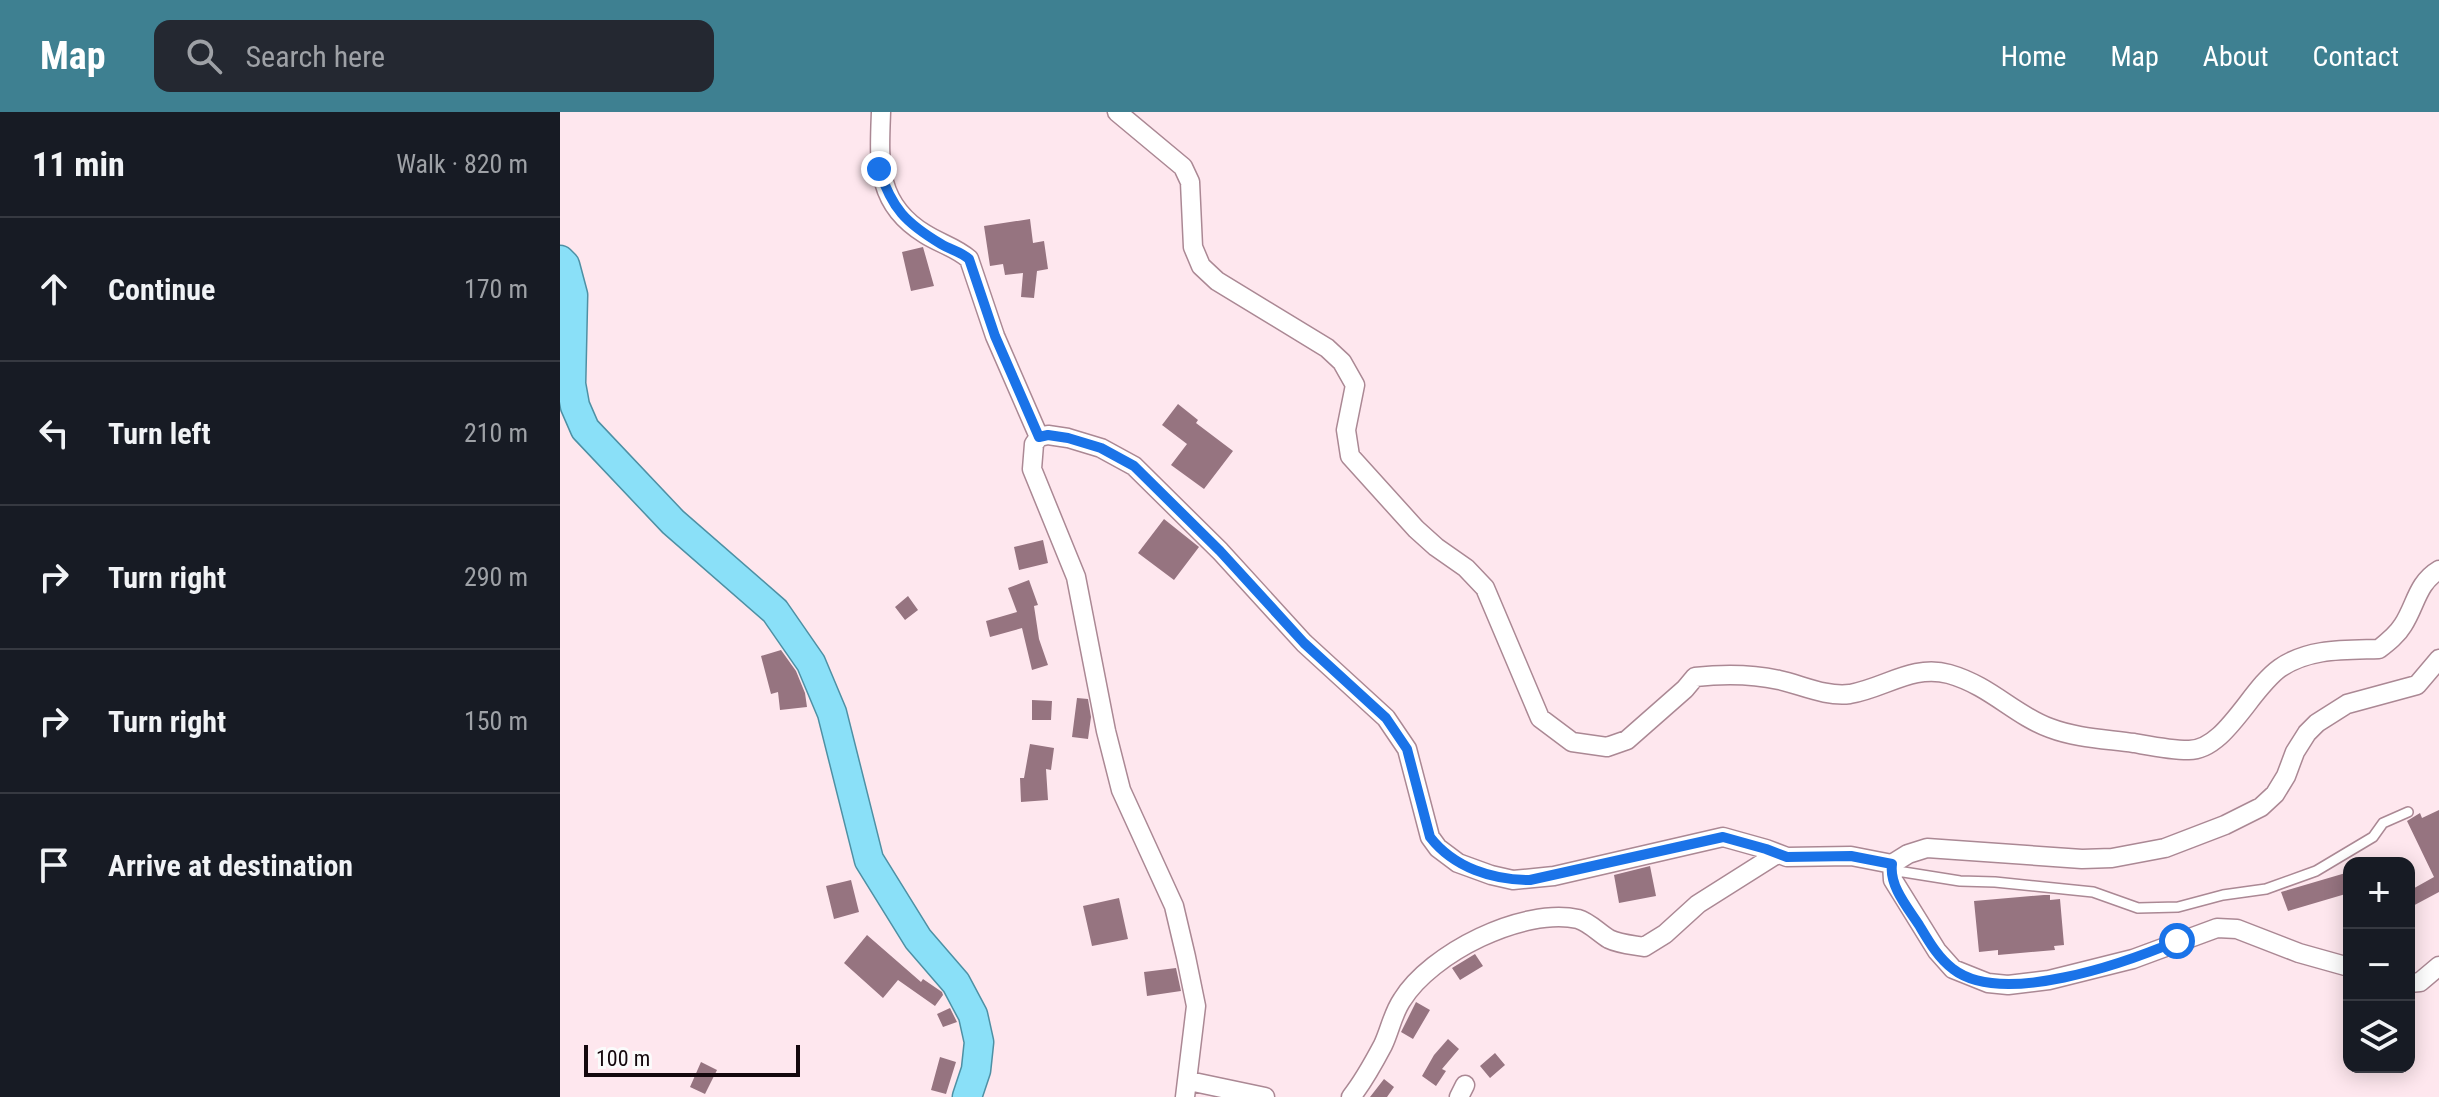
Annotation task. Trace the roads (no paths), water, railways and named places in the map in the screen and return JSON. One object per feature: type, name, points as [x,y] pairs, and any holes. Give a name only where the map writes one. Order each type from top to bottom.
[{"type":"highway","points":[[560,260],[565,265],[573,295],[571,384],[575,406],[585,429],[673,522],[775,611],[811,663],[832,713],[869,860],[918,939],[956,983],[973,1015],[979,1042],[976,1070],[967,1097]]},
{"type":"street","points":[[881,112],[879,169],[887,193],[911,226],[969,259],[995,336],[1039,437]]},
{"type":"street","points":[[1117,112],[1183,167],[1190,182],[1193,247],[1201,266],[1217,281],[1327,348],[1342,362],[1355,385],[1346,430],[1350,456],[1416,529],[1477,577],[1485,588],[1540,718],[1572,742],[1607,747],[1627,740],[1695,677],[1745,676],[1779,680],[1815,692],[1850,694],[1889,683],[1913,672],[1927,671],[1973,682],[2051,728],[2078,735],[2190,751],[2205,748],[2216,740],[2244,704],[2280,668],[2307,654],[2379,649],[2405,623],[2424,580],[2439,570]]},
{"type":"street","points":[[1265,1097],[1187,1089],[1196,1006],[1186,957],[1174,906],[1121,790],[1106,731],[1076,577],[1032,469],[1034,444],[1039,437],[1068,438],[1101,448],[1134,466],[1220,551],[1304,643],[1386,718],[1407,749],[1430,837],[1438,848],[1458,863],[1491,875],[1530,880],[1712,838],[1734,839],[1787,857],[1851,856],[1892,867]]},
{"type":"street","points":[[1892,867],[1908,854],[1927,848],[2082,859],[2112,858],[2165,848],[2225,825],[2261,807],[2275,794],[2295,752],[2317,723],[2347,704],[2417,685],[2439,659]]},
{"type":"street","points":[[1351,1097],[1383,1044],[1409,989],[1434,965],[1461,947],[1501,929],[1541,917],[1580,919],[1611,940],[1644,947],[1665,934],[1698,904],[1777,854]]},
{"type":"street","points":[[1892,867],[1893,880],[1937,951],[1953,969],[1988,983],[2008,985],[2049,980],[2133,959],[2217,928],[2237,929],[2299,953],[2343,965]]},
{"type":"street","points":[[2415,982],[2420,982],[2439,966]]},
{"type":"lane","points":[[1892,867],[1960,881],[2093,892],[2138,908],[2178,907],[2223,895],[2266,889],[2316,871],[2373,837],[2383,823],[2408,812]]}]
